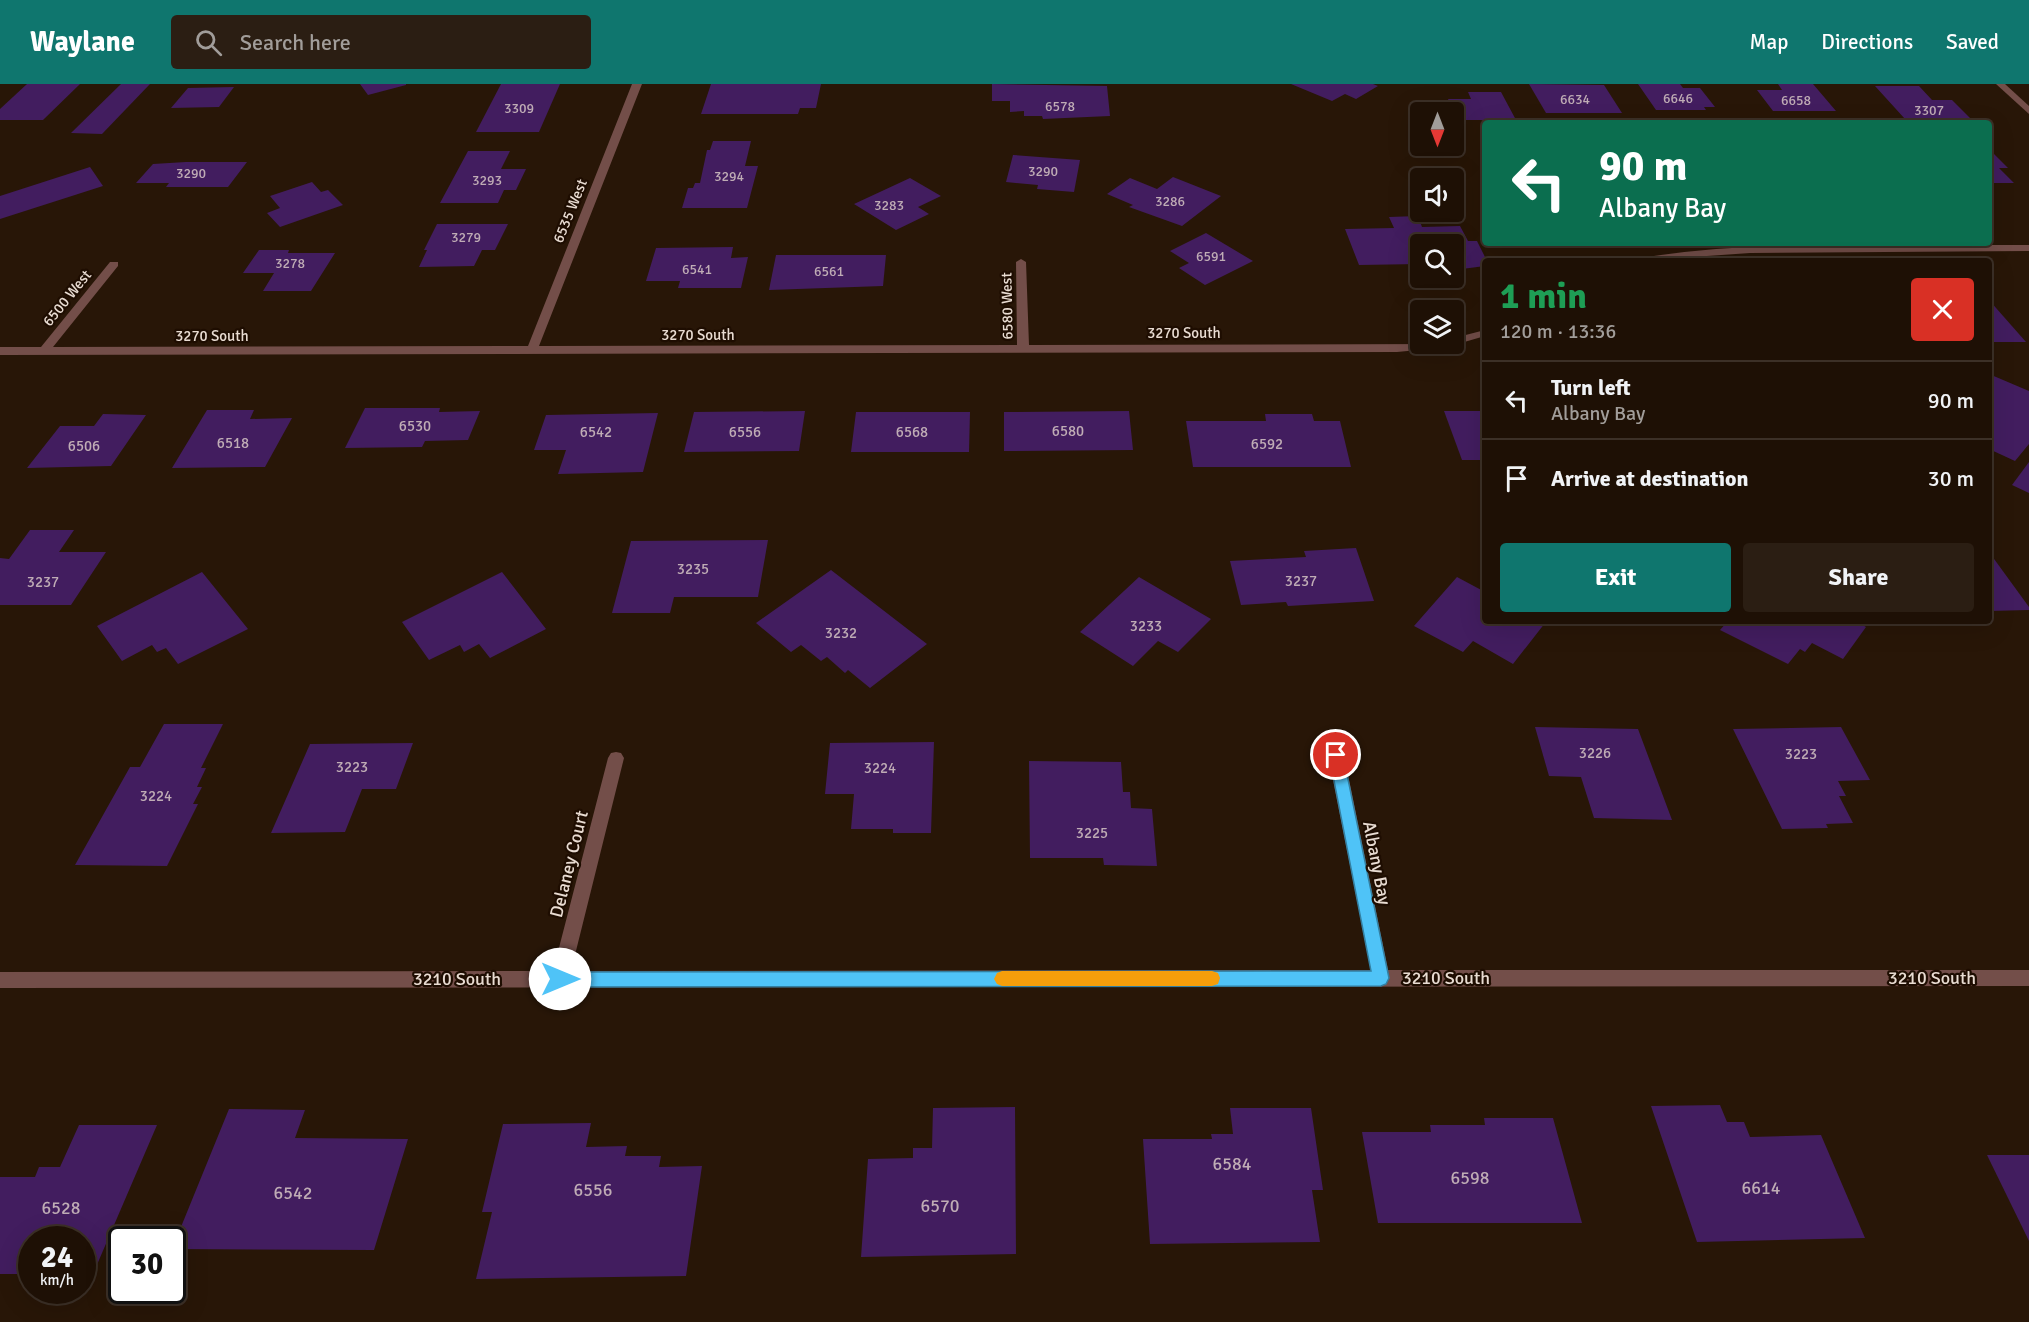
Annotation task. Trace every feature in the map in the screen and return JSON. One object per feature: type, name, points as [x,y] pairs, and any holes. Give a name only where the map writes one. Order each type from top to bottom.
[{"type":"street","name":"6535 West","points":[[532,350],[637,84]]},
{"type":"street","points":[[2000,84],[2029,111]]},
{"type":"street","points":[[1664,258],[1711,252],[2029,248]]},
{"type":"street","points":[[1711,252],[1717,258]]},
{"type":"street","name":"6580 West","points":[[1021,262],[1023,349]]},
{"type":"street","name":"6500 West","points":[[44,351],[114,264]]},
{"type":"street","points":[[1464,338],[1482,334]]},
{"type":"street","name":"3270 South","points":[[0,351],[1410,347]]},
{"type":"street","name":"Albany Bay","points":[[1336,755],[1381,978]]},
{"type":"street","name":"Delaney Court","points":[[560,979],[616,758]]},
{"type":"street","name":"3210 South","points":[[0,980],[2029,978]]},
{"type":"building","points":[[27,84],[80,84],[43,120],[0,120],[0,109]]},
{"type":"building","points":[[121,84],[150,84],[102,134],[71,133]]},
{"type":"building","points":[[360,84],[406,84],[406,85],[368,95]]},
{"type":"building","points":[[501,84],[560,84],[539,132],[476,132]]},
{"type":"building","points":[[711,84],[821,84],[816,108],[800,108],[798,114],[701,114]]},
{"type":"building","points":[[992,84],[1107,86],[1110,116],[1043,119],[1042,116],[1024,116],[1024,111],[1010,112],[1010,101],[992,101]]},
{"type":"building","points":[[1291,84],[1373,84],[1378,86],[1356,99],[1345,94],[1332,101]]},
{"type":"building","points":[[1529,84],[1604,85],[1622,113],[1546,113]]},
{"type":"building","points":[[1638,84],[1680,84],[1683,88],[1700,88],[1715,107],[1704,107],[1706,110],[1656,110]]},
{"type":"building","points":[[1778,84],[1813,84],[1836,111],[1773,111],[1757,90],[1782,90]]},
{"type":"building","points":[[1875,86],[1919,86],[1932,100],[1952,100],[1971,119],[1905,119]]},
{"type":"building","points":[[234,87],[219,107],[171,108],[188,88]]},
{"type":"building","points":[[1468,92],[1501,92],[1516,120],[1464,120],[1464,102],[1449,102],[1448,99],[1471,99]]},
{"type":"building","points":[[713,141],[751,141],[745,166],[758,166],[747,208],[682,208],[688,188],[693,188],[695,183],[700,183],[707,150],[710,150]]},
{"type":"building","points":[[468,151],[510,151],[501,169],[526,169],[516,190],[504,190],[498,203],[440,203]]},
{"type":"building","points":[[1992,152],[2008,168],[1999,168],[2014,183],[1992,183]]},
{"type":"building","points":[[1013,155],[1080,160],[1074,192],[1037,189],[1038,185],[1006,182]]},
{"type":"building","points":[[247,162],[228,187],[166,187],[169,183],[136,183],[153,164]]},
{"type":"building","points":[[90,167],[103,186],[0,219],[0,196]]},
{"type":"building","points":[[1173,177],[1221,196],[1182,226],[1129,207],[1133,205],[1107,194],[1130,178],[1157,189]]},
{"type":"building","points":[[910,178],[941,196],[918,207],[929,214],[896,230],[854,204]]},
{"type":"building","points":[[312,182],[321,192],[328,190],[343,205],[280,227],[267,213],[280,208],[270,196]]},
{"type":"building","points":[[1410,216],[1410,222],[1420,222],[1422,227],[1460,226],[1468,241],[1477,241],[1486,258],[1482,258],[1482,266],[1464,269],[1464,234],[1410,234],[1410,264],[1359,265],[1345,229],[1394,228],[1389,217]]},
{"type":"building","points":[[437,224],[508,224],[495,250],[482,250],[474,266],[419,267],[427,250],[424,250]]},
{"type":"building","points":[[1206,233],[1253,261],[1205,285],[1179,268],[1189,263],[1170,251]]},
{"type":"building","points":[[733,247],[731,258],[748,257],[741,288],[678,288],[680,281],[646,281],[656,248]]},
{"type":"building","points":[[259,250],[289,250],[288,253],[335,253],[311,291],[263,291],[274,273],[243,273]]},
{"type":"building","points":[[776,255],[886,255],[883,286],[769,290]]},
{"type":"building","points":[[1992,303],[2026,342],[1992,342]]},
{"type":"building","points":[[1992,375],[2029,391],[2029,444],[2015,461],[1992,450]]},
{"type":"building","points":[[365,408],[440,408],[439,412],[480,411],[468,440],[425,441],[422,447],[345,448]]},
{"type":"building","points":[[207,410],[254,410],[250,419],[292,418],[265,467],[172,468]]},
{"type":"building","points":[[805,411],[799,451],[684,452],[694,412]]},
{"type":"building","points":[[1129,411],[1133,450],[1004,451],[1004,412]]},
{"type":"building","points":[[1444,411],[1482,411],[1482,460],[1462,460]]},
{"type":"building","points":[[856,412],[970,412],[969,452],[851,452]]},
{"type":"building","points":[[658,413],[643,472],[558,474],[566,450],[534,450],[546,415]]},
{"type":"building","points":[[103,414],[146,415],[111,466],[27,468],[60,426],[94,426]]},
{"type":"building","points":[[1265,414],[1312,414],[1314,421],[1340,421],[1351,467],[1193,467],[1186,421],[1266,421]]},
{"type":"building","points":[[2029,462],[2029,493],[2012,485]]},
{"type":"building","points":[[30,530],[74,530],[59,552],[106,552],[71,605],[0,605],[0,558],[9,559]]},
{"type":"building","points":[[768,540],[758,597],[674,597],[670,613],[612,613],[631,541]]},
{"type":"building","points":[[1356,548],[1374,601],[1288,606],[1286,602],[1241,605],[1230,561],[1306,557],[1304,551]]},
{"type":"building","points":[[1992,556],[2029,607],[2029,610],[1992,611]]},
{"type":"building","points":[[831,570],[927,644],[870,688],[848,670],[845,673],[827,657],[821,661],[801,645],[791,652],[756,623]]},
{"type":"building","points":[[202,572],[248,629],[178,664],[166,648],[157,652],[152,645],[122,661],[97,626]]},
{"type":"building","points":[[502,572],[546,629],[490,658],[479,644],[464,652],[460,645],[429,660],[402,622]]},
{"type":"building","points":[[1139,577],[1211,619],[1178,652],[1158,641],[1133,666],[1080,632]]},
{"type":"building","points":[[1457,577],[1482,590],[1482,624],[1544,624],[1513,664],[1473,641],[1463,652],[1414,626]]},
{"type":"building","points":[[1725,624],[1861,624],[1866,627],[1843,659],[1812,643],[1805,652],[1800,649],[1788,664],[1720,630]]},
{"type":"building","points":[[164,724],[223,724],[201,768],[206,768],[197,787],[202,787],[193,804],[198,804],[167,866],[75,865],[130,767],[140,767]]},
{"type":"building","points":[[1535,727],[1638,729],[1672,820],[1594,818],[1581,777],[1549,776]]},
{"type":"building","points":[[1841,727],[1870,780],[1838,781],[1846,796],[1839,796],[1853,823],[1826,824],[1828,828],[1782,829],[1733,729]]},
{"type":"building","points":[[934,742],[931,833],[893,833],[893,829],[851,829],[854,794],[825,794],[830,743]]},
{"type":"building","points":[[413,743],[396,789],[362,789],[345,832],[271,833],[310,744]]},
{"type":"building","points":[[1029,761],[1121,762],[1123,792],[1130,792],[1131,808],[1152,809],[1157,866],[1104,865],[1103,858],[1030,858]]},
{"type":"building","points":[[1720,1105],[1727,1122],[1744,1122],[1750,1137],[1821,1135],[1865,1238],[1697,1242],[1651,1106]]},
{"type":"building","points":[[1015,1107],[1016,1254],[861,1257],[868,1159],[913,1158],[913,1148],[932,1148],[933,1108]]},
{"type":"building","points":[[1230,1108],[1311,1108],[1323,1190],[1312,1190],[1320,1242],[1150,1244],[1143,1139],[1212,1139],[1211,1134],[1233,1134]]},
{"type":"building","points":[[229,1109],[305,1110],[295,1138],[408,1139],[374,1250],[186,1249],[186,1226],[181,1226]]},
{"type":"building","points":[[1484,1118],[1553,1118],[1582,1223],[1378,1223],[1362,1132],[1431,1132],[1430,1125],[1485,1125]]},
{"type":"building","points":[[591,1123],[586,1147],[627,1146],[625,1156],[661,1156],[659,1167],[702,1166],[686,1276],[476,1279],[492,1212],[482,1212],[503,1124]]},
{"type":"building","points":[[79,1125],[157,1125],[114,1226],[108,1226],[108,1239],[96,1267],[96,1226],[18,1226],[18,1274],[0,1274],[0,1177],[35,1177],[39,1167],[60,1167]]},
{"type":"building","points":[[1987,1155],[2029,1155],[2029,1241]]},
{"type":"slow traffic","points":[[1002,979],[1212,978]]},
{"type":"route","points":[[560,979],[1381,978],[1336,755]]}]
